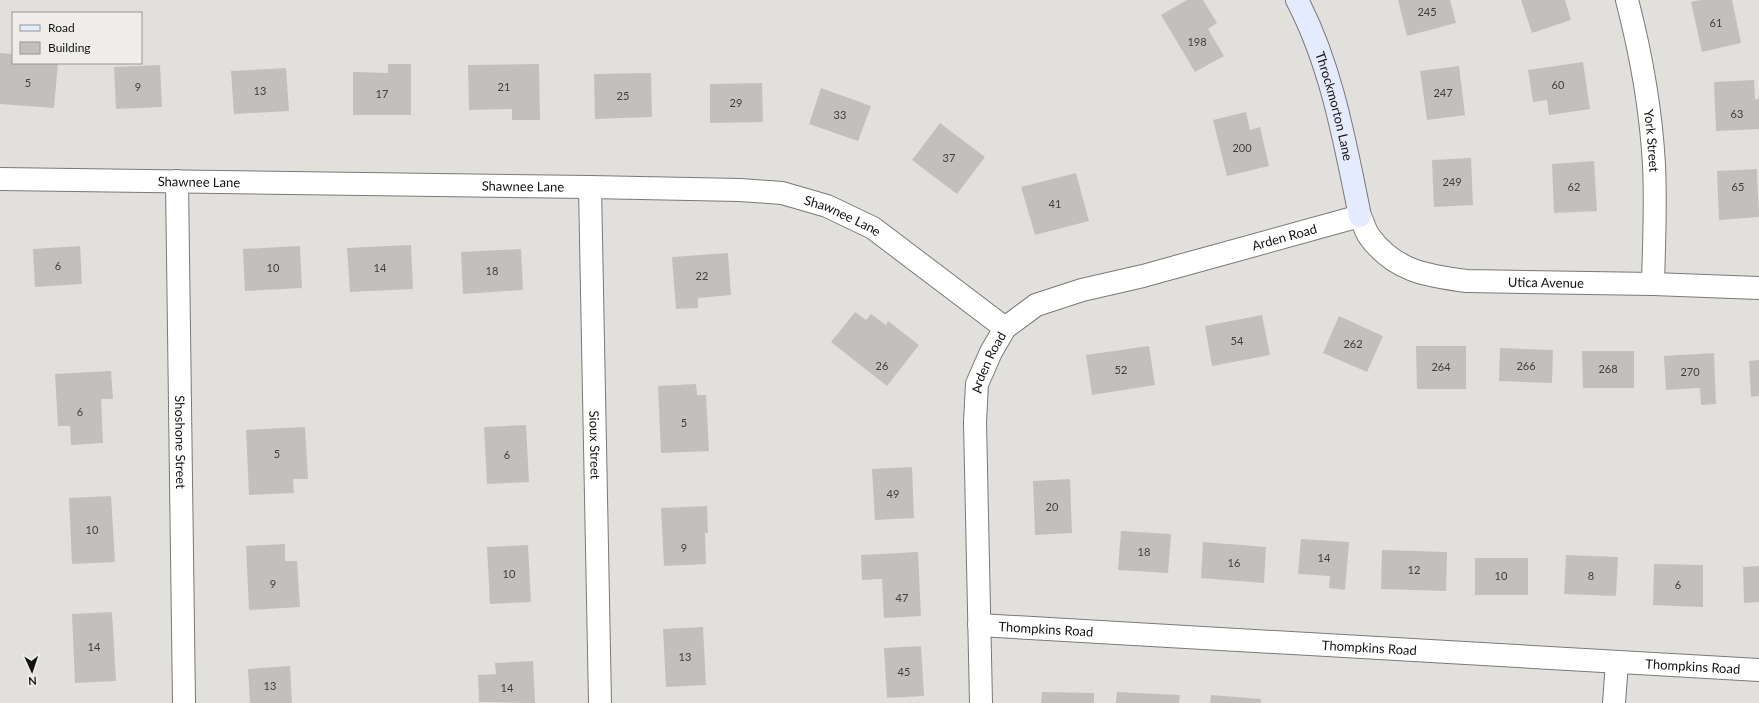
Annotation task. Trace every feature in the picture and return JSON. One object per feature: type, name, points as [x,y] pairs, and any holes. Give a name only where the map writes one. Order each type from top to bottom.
[{"type":"street","name":"Throckmorton Lane","points":[[1297,0],[1308,22],[1330,83],[1360,216]]},
{"type":"street","name":"York Street","points":[[1627,0],[1637,39],[1652,133],[1654,167],[1653,284]]},
{"type":"street","name":"Shawnee Lane","points":[[0,179],[590,187],[740,190],[782,193],[827,206],[873,228],[1005,328]]},
{"type":"street","name":"Shoshone Street","points":[[177,181],[184,703]]},
{"type":"street","name":"Sioux Street","points":[[590,187],[600,703]]},
{"type":"street","name":"Utica Avenue","points":[[1360,216],[1368,235],[1384,254],[1406,268],[1440,278],[1467,281],[1653,284],[1759,288]]},
{"type":"street","name":"Arden Road","points":[[981,703],[975,422],[977,384],[991,352],[1005,328],[1036,305],[1076,292],[1143,276],[1360,216]]},
{"type":"street","name":"Thompkins Road","points":[[980,625],[1759,670]]},
{"type":"street","points":[[1614,703],[1617,662]]},
{"type":"building","points":[[1187,0],[1203,0],[1217,23],[1208,29],[1224,56],[1195,72],[1161,15]]},
{"type":"building","points":[[1398,0],[1450,0],[1456,23],[1407,36]]},
{"type":"building","points":[[1521,0],[1565,0],[1571,20],[1532,33]]},
{"type":"building","points":[[1700,0],[1732,0],[1741,43],[1702,52],[1691,2]]},
{"type":"building","points":[[0,53],[12,54],[12,64],[58,64],[54,108],[0,104]]},
{"type":"building","points":[[1583,62],[1590,109],[1549,115],[1547,100],[1533,102],[1528,70]]},
{"type":"building","points":[[388,64],[411,64],[411,115],[353,115],[353,72],[388,73]]},
{"type":"building","points":[[539,64],[540,120],[512,120],[512,109],[469,110],[468,65]]},
{"type":"building","points":[[160,65],[162,107],[116,109],[114,67]]},
{"type":"building","points":[[1459,66],[1465,115],[1427,120],[1420,71]]},
{"type":"building","points":[[286,68],[289,111],[234,114],[231,71]]},
{"type":"building","points":[[651,73],[652,117],[595,119],[594,74]]},
{"type":"building","points":[[1754,80],[1755,99],[1759,99],[1759,129],[1716,131],[1714,82]]},
{"type":"building","points":[[762,83],[763,122],[710,123],[710,84]]},
{"type":"building","points":[[821,88],[871,106],[858,141],[809,124]]},
{"type":"building","points":[[1246,112],[1250,130],[1260,127],[1269,166],[1227,176],[1213,120]]},
{"type":"building","points":[[940,123],[985,157],[957,194],[912,160]]},
{"type":"building","points":[[1471,158],[1473,205],[1434,207],[1432,160]]},
{"type":"building","points":[[1594,161],[1597,211],[1554,213],[1552,164]]},
{"type":"building","points":[[1757,169],[1759,217],[1719,220],[1717,171]]},
{"type":"building","points":[[1076,173],[1089,221],[1035,235],[1021,187]]},
{"type":"building","points":[[411,245],[413,289],[350,292],[347,248]]},
{"type":"building","points":[[80,246],[82,284],[35,287],[33,249]]},
{"type":"building","points":[[300,246],[302,288],[245,291],[243,249]]},
{"type":"building","points":[[521,249],[523,290],[463,294],[461,252]]},
{"type":"building","points":[[728,253],[731,295],[698,298],[698,308],[676,309],[672,257]]},
{"type":"building","points":[[855,312],[866,320],[871,314],[886,325],[888,321],[919,345],[887,386],[831,342]]},
{"type":"building","points":[[1262,315],[1270,355],[1212,366],[1205,326]]},
{"type":"building","points":[[1339,316],[1383,336],[1367,372],[1323,353]]},
{"type":"building","points":[[1149,346],[1155,385],[1092,395],[1086,355]]},
{"type":"building","points":[[1416,346],[1466,346],[1466,389],[1417,389]]},
{"type":"building","points":[[1500,348],[1553,350],[1552,383],[1499,381]]},
{"type":"building","points":[[1582,351],[1634,351],[1634,388],[1583,388]]},
{"type":"building","points":[[1714,353],[1716,404],[1701,405],[1700,388],[1666,390],[1664,356]]},
{"type":"building","points":[[1759,360],[1759,396],[1751,397],[1749,361]]},
{"type":"building","points":[[111,371],[113,399],[101,399],[103,443],[71,445],[70,426],[58,426],[55,374]]},
{"type":"building","points":[[696,384],[697,395],[706,395],[709,451],[661,453],[658,386]]},
{"type":"building","points":[[526,425],[529,482],[487,484],[484,427]]},
{"type":"building","points":[[305,427],[308,479],[293,479],[294,493],[249,495],[246,430]]},
{"type":"building","points":[[912,467],[914,518],[875,520],[872,469]]},
{"type":"building","points":[[1070,479],[1072,533],[1035,535],[1033,481]]},
{"type":"building","points":[[111,496],[115,562],[72,564],[69,498]]},
{"type":"building","points":[[707,506],[708,533],[705,533],[706,564],[664,566],[661,508]]},
{"type":"building","points":[[1121,531],[1171,534],[1168,573],[1118,570]]},
{"type":"building","points":[[1301,539],[1349,542],[1345,590],[1329,588],[1330,576],[1298,574]]},
{"type":"building","points":[[1203,542],[1266,547],[1264,583],[1201,578]]},
{"type":"building","points":[[285,544],[285,561],[297,561],[300,607],[249,610],[246,546]]},
{"type":"building","points":[[528,545],[531,602],[490,604],[487,547]]},
{"type":"building","points":[[1382,550],[1447,552],[1446,591],[1381,589]]},
{"type":"building","points":[[918,552],[921,616],[884,618],[882,579],[862,580],[861,555]]},
{"type":"building","points":[[1566,555],[1618,557],[1616,596],[1564,594]]},
{"type":"building","points":[[1475,558],[1528,558],[1528,595],[1475,595]]},
{"type":"building","points":[[1654,564],[1703,565],[1703,607],[1653,605]]},
{"type":"building","points":[[1759,566],[1759,602],[1744,603],[1743,567]]},
{"type":"building","points":[[112,612],[116,681],[75,683],[72,614]]},
{"type":"building","points":[[703,627],[706,685],[666,687],[663,629]]},
{"type":"building","points":[[921,646],[924,696],[887,698],[884,648]]},
{"type":"building","points":[[533,661],[535,703],[479,702],[478,675],[496,674],[495,663]]},
{"type":"building","points":[[290,666],[292,703],[250,703],[248,669]]},
{"type":"building","points":[[1042,692],[1094,693],[1094,703],[1041,703]]},
{"type":"building","points":[[1117,692],[1180,695],[1179,703],[1116,703]]},
{"type":"building","points":[[1211,695],[1261,699],[1261,703],[1210,703]]}]
